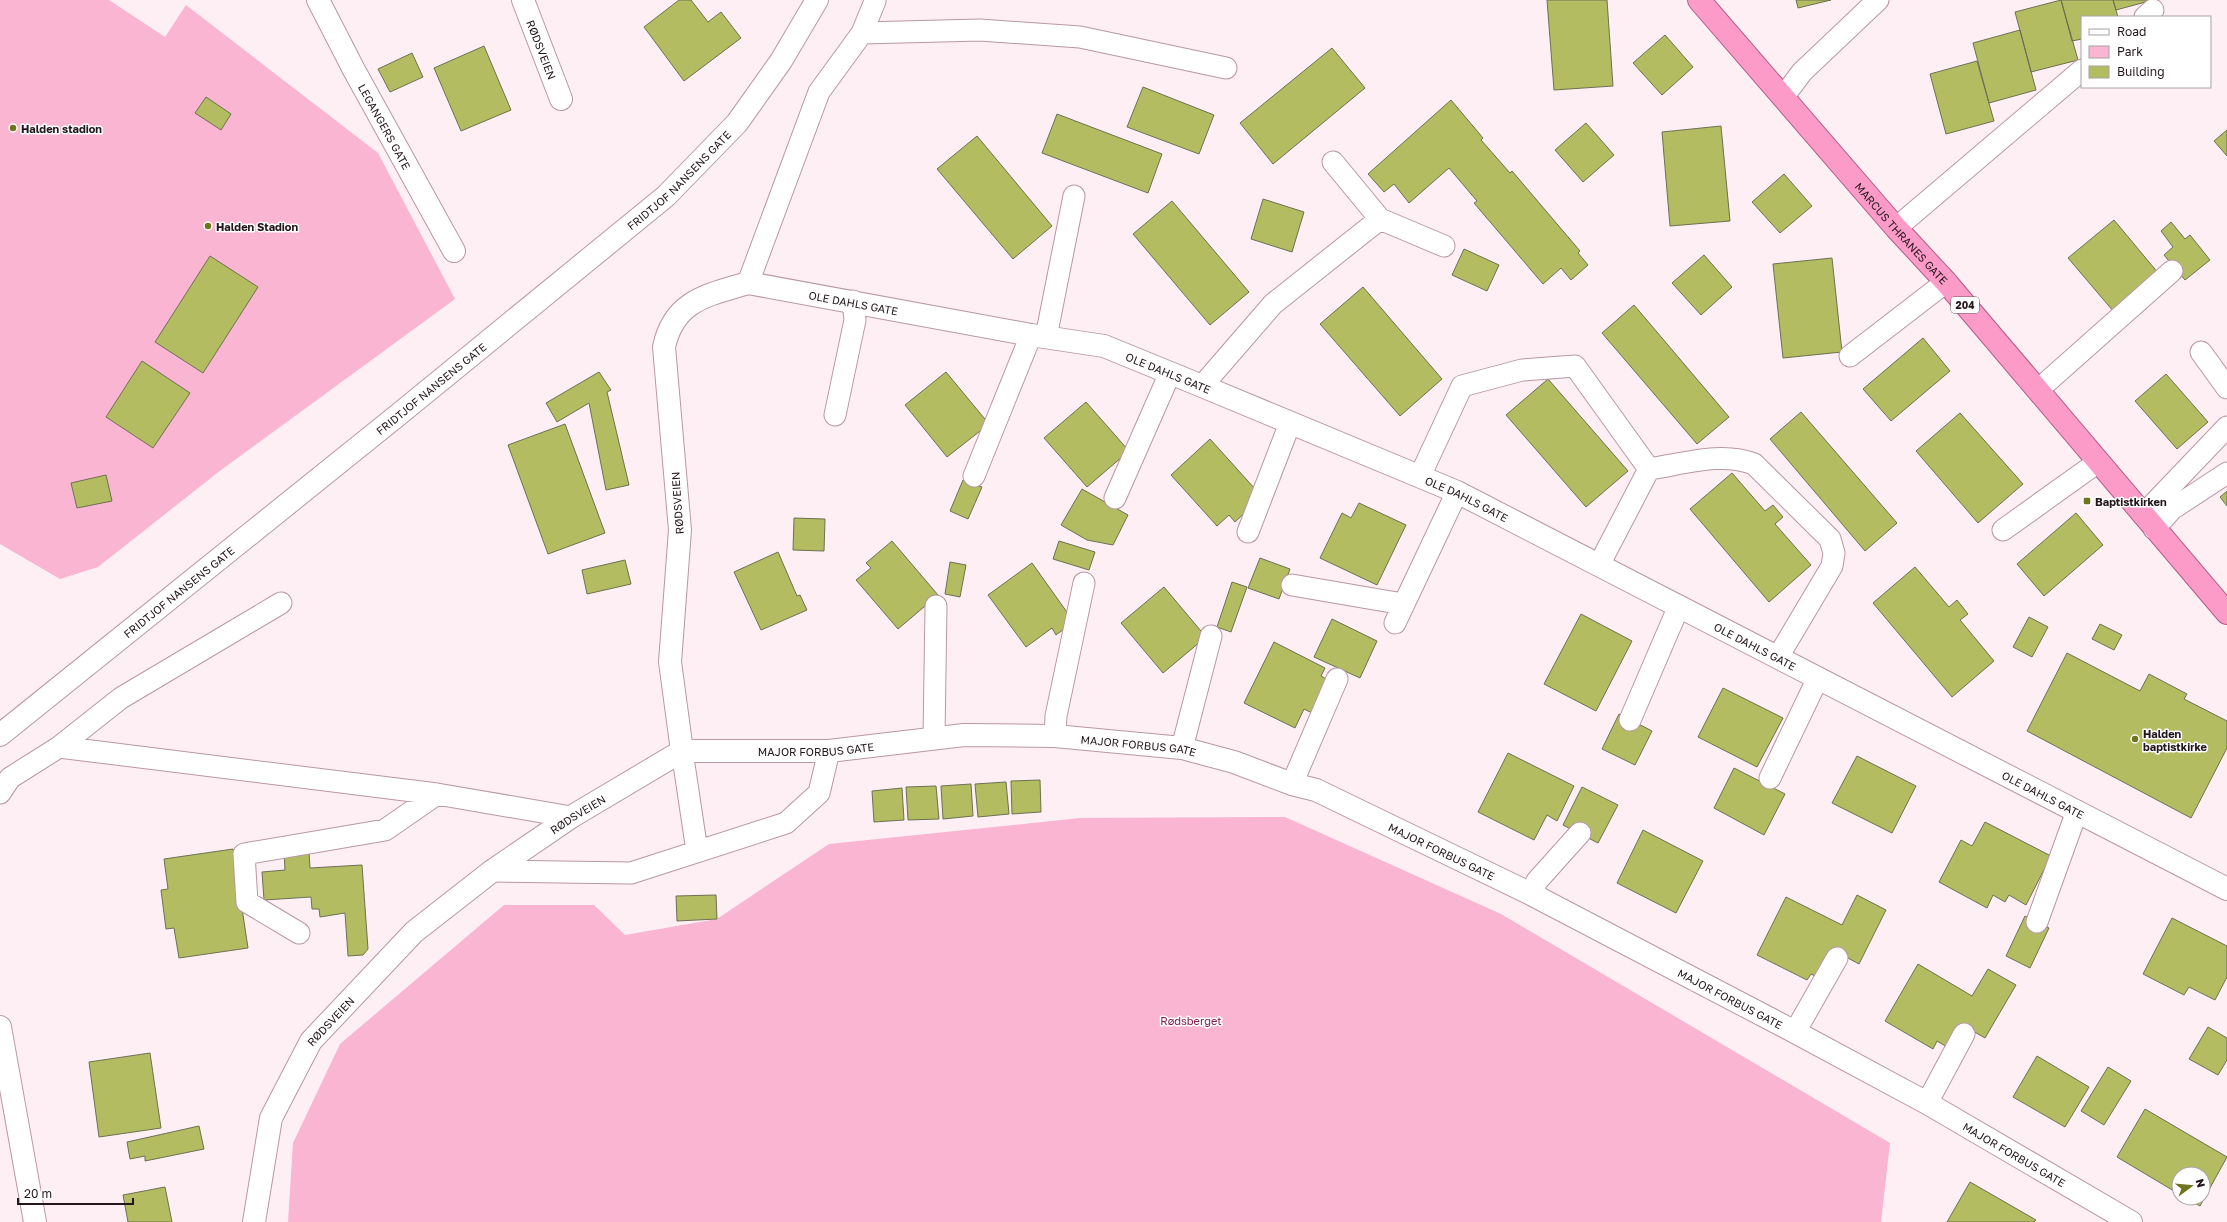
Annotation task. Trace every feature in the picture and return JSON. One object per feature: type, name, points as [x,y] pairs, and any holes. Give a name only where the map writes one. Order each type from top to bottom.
[{"type":"highway","name":"MARCUS THRANES GATE","points":[[1699,0],[1784,96],[1896,228],[1946,282],[2148,522],[2227,613]]},
{"type":"street","name":"LEGANGERS GATE","points":[[318,0],[354,70],[454,251]]},
{"type":"street","name":"RØDSVEIEN","points":[[522,0],[561,99]]},
{"type":"street","name":"FRIDTJOF NANSENS GATE","points":[[0,735],[514,321],[666,196],[737,123],[781,61],[817,0]]},
{"type":"street","name":"OLE DAHLS GATE","points":[[667,332],[686,306],[711,294],[748,283],[1038,336],[1104,346],[1457,492],[2227,889]]},
{"type":"street","name":"RØDSVEIEN","points":[[254,1222],[272,1118],[311,1040],[414,932],[492,871],[571,818],[682,751],[670,662],[680,530],[664,347],[667,332]]},
{"type":"street","name":"MAJOR FORBUS GATE","points":[[682,751],[828,751],[964,734],[1055,736],[1182,748],[1234,762],[1292,784],[1316,790],[1531,894],[1795,1032],[1927,1104],[2131,1222]]},
{"type":"street","points":[[0,1027],[35,1222]]},
{"type":"lane","points":[[1784,96],[1802,72],[1878,0]]},
{"type":"lane","points":[[748,283],[819,92],[862,33],[875,1]]},
{"type":"lane","points":[[862,33],[980,30],[1080,36],[1226,68]]},
{"type":"lane","points":[[1896,228],[2081,71]]},
{"type":"lane","points":[[1333,162],[1380,219],[1444,246]]},
{"type":"lane","points":[[974,476],[1038,336],[1074,196]]},
{"type":"lane","points":[[1202,386],[1274,304],[1380,219]]},
{"type":"lane","points":[[2038,390],[2172,271]]},
{"type":"lane","points":[[1850,356],[1946,282]]},
{"type":"lane","points":[[836,415],[855,320],[853,301]]},
{"type":"lane","points":[[2201,352],[2227,388]]},
{"type":"lane","points":[[1420,476],[1462,386],[1522,370],[1575,366],[1649,469]]},
{"type":"lane","points":[[1115,498],[1170,373]]},
{"type":"lane","points":[[1248,532],[1290,423]]},
{"type":"lane","points":[[2148,522],[2227,427]]},
{"type":"lane","points":[[1649,469],[1727,457],[1741,459],[1754,464],[1830,539],[1834,553],[1832,566],[1778,657]]},
{"type":"lane","points":[[2003,530],[2098,462]]},
{"type":"lane","points":[[1599,565],[1649,469]]},
{"type":"lane","points":[[2148,522],[2172,509],[2227,474]]},
{"type":"lane","points":[[1292,585],[1399,614],[1457,492]]},
{"type":"lane","points":[[1055,736],[1056,716],[1084,583]]},
{"type":"lane","points":[[0,793],[10,778],[59,747],[120,698],[281,603]]},
{"type":"lane","points":[[934,737],[936,606]]},
{"type":"lane","points":[[1630,720],[1679,606]]},
{"type":"lane","points":[[1182,748],[1211,636]]},
{"type":"lane","points":[[1770,778],[1818,678]]},
{"type":"lane","points":[[1292,784],[1337,679]]},
{"type":"lane","points":[[59,747],[437,794],[571,818]]},
{"type":"lane","points":[[682,751],[698,852]]},
{"type":"lane","points":[[492,871],[631,873],[786,823],[819,793],[828,751]]},
{"type":"lane","points":[[299,934],[247,902],[244,854],[386,830],[437,794]]},
{"type":"lane","points":[[2037,922],[2077,811]]},
{"type":"lane","points":[[1531,894],[1537,881],[1580,834]]},
{"type":"lane","points":[[1795,1032],[1837,958]]},
{"type":"lane","points":[[1927,1104],[1964,1034]]},
{"type":"green space","name":"Halden Stadion","points":[[0,0],[109,0],[165,37],[186,5],[378,153],[455,299],[221,470],[98,567],[60,579],[0,544]]},
{"type":"green space","name":"Rødsberget","points":[[1285,817],[1501,914],[1890,1143],[1881,1222],[288,1222],[293,1143],[340,1044],[504,905],[594,905],[625,935],[717,919],[829,844],[1080,818]]},
{"type":"building","points":[[679,0],[691,0],[708,22],[721,12],[741,38],[684,81],[644,27]]},
{"type":"building","points":[[1547,0],[1607,0],[1613,86],[1554,90]]},
{"type":"building","points":[[1796,0],[1831,0],[1798,8]]},
{"type":"building","points":[[2061,0],[2078,60],[2031,72],[2015,12]]},
{"type":"building","points":[[2061,0],[2113,0],[2118,16],[2081,16],[2081,39],[2072,41]]},
{"type":"building","points":[[2113,0],[2153,0],[2116,10]]},
{"type":"building","points":[[2020,30],[2036,90],[1989,103],[1973,43]]},
{"type":"building","points":[[1665,35],[1693,67],[1662,95],[1633,63]]},
{"type":"building","points":[[484,46],[511,110],[461,131],[434,68]]},
{"type":"building","points":[[1332,48],[1365,88],[1273,164],[1240,123]]},
{"type":"building","points":[[412,53],[423,77],[390,92],[378,69]]},
{"type":"building","points":[[1977,61],[1994,121],[1946,134],[1930,74]]},
{"type":"building","points":[[1143,87],[1214,115],[1199,154],[1127,127]]},
{"type":"building","points":[[206,97],[231,114],[221,130],[195,113]]},
{"type":"building","points":[[1451,100],[1483,138],[1481,140],[1510,173],[1512,171],[1580,251],[1578,253],[1588,265],[1571,280],[1561,268],[1543,284],[1474,203],[1477,201],[1449,168],[1409,203],[1394,184],[1384,192],[1368,174]]},
{"type":"building","points":[[1057,114],[1162,154],[1148,193],[1042,153]]},
{"type":"building","points":[[1586,123],[1614,155],[1583,182],[1555,150]]},
{"type":"building","points":[[1721,126],[1730,221],[1670,226],[1662,132]]},
{"type":"building","points":[[2227,130],[2227,156],[2214,141]]},
{"type":"building","points":[[977,136],[1052,226],[1013,259],[937,169]]},
{"type":"building","points":[[1784,174],[1812,206],[1780,233],[1752,202]]},
{"type":"building","points":[[1263,199],[1304,212],[1292,252],[1251,239]]},
{"type":"building","points":[[1172,201],[1249,292],[1210,325],[1133,234]]},
{"type":"building","points":[[2114,220],[2159,274],[2114,312],[2068,258]]},
{"type":"building","points":[[2171,222],[2185,239],[2190,235],[2210,260],[2185,280],[2164,255],[2173,247],[2161,231]]},
{"type":"building","points":[[1464,249],[1499,265],[1487,291],[1452,275]]},
{"type":"building","points":[[1704,255],[1732,287],[1701,315],[1672,283]]},
{"type":"building","points":[[210,256],[258,287],[203,373],[155,342]]},
{"type":"building","points":[[1832,258],[1842,352],[1783,358],[1773,264]]},
{"type":"building","points":[[1363,287],[1442,379],[1400,416],[1320,324]]},
{"type":"building","points":[[1634,305],[1729,417],[1697,444],[1602,333]]},
{"type":"building","points":[[1923,338],[1950,371],[1891,421],[1863,389]]},
{"type":"building","points":[[142,361],[190,393],[153,448],[106,417]]},
{"type":"building","points":[[599,372],[611,390],[607,392],[629,485],[606,490],[589,403],[557,422],[546,403]]},
{"type":"building","points":[[946,372],[989,424],[947,457],[905,405]]},
{"type":"building","points":[[2166,374],[2208,422],[2177,449],[2135,401]]},
{"type":"building","points":[[1548,379],[1628,471],[1586,507],[1506,415]]},
{"type":"building","points":[[1086,402],[1129,451],[1087,487],[1044,438]]},
{"type":"building","points":[[1801,412],[1897,523],[1865,551],[1770,439]]},
{"type":"building","points":[[1960,413],[2023,484],[1978,523],[1916,451]]},
{"type":"building","points":[[565,424],[605,533],[548,554],[508,445]]},
{"type":"building","points":[[1210,439],[1256,490],[1249,497],[1255,503],[1235,522],[1229,515],[1217,526],[1171,475]]},
{"type":"building","points":[[1732,473],[1765,511],[1773,505],[1783,517],[1775,524],[1811,565],[1769,602],[1690,509]]},
{"type":"building","points":[[106,475],[112,501],[77,508],[71,483]]},
{"type":"building","points":[[963,480],[982,487],[968,519],[950,511]]},
{"type":"building","points":[[1082,489],[1128,515],[1113,545],[1087,540],[1061,525]]},
{"type":"building","points":[[2227,491],[2227,506],[2220,497]]},
{"type":"building","points":[[1359,503],[1406,525],[1377,585],[1320,558],[1342,513],[1351,518]]},
{"type":"building","points":[[2076,513],[2103,545],[2044,596],[2017,564]]},
{"type":"building","points":[[794,518],[825,519],[824,551],[793,550]]},
{"type":"building","points":[[892,541],[938,595],[898,629],[856,580],[871,568],[866,563]]},
{"type":"building","points":[[1059,541],[1095,552],[1089,570],[1053,559]]},
{"type":"building","points":[[778,552],[797,596],[800,595],[807,610],[761,630],[734,572]]},
{"type":"building","points":[[1260,558],[1290,569],[1279,599],[1248,588]]},
{"type":"building","points":[[625,560],[631,584],[587,594],[582,570]]},
{"type":"building","points":[[950,562],[966,565],[960,597],[945,594]]},
{"type":"building","points":[[1032,563],[1069,615],[1072,623],[1056,635],[1052,628],[1026,647],[988,595]]},
{"type":"building","points":[[1915,567],[1949,607],[1957,600],[1968,614],[1960,620],[1994,661],[1952,697],[1873,603]]},
{"type":"building","points":[[1232,582],[1247,587],[1231,632],[1217,627]]},
{"type":"building","points":[[1164,587],[1206,637],[1163,673],[1121,623]]},
{"type":"building","points":[[1581,614],[1632,641],[1596,711],[1544,684]]},
{"type":"building","points":[[2029,617],[2048,627],[2032,657],[2013,647]]},
{"type":"building","points":[[1332,619],[1377,641],[1360,678],[1314,657]]},
{"type":"building","points":[[2100,624],[2122,635],[2114,650],[2092,639]]},
{"type":"building","points":[[1274,642],[1325,668],[1321,676],[1328,680],[1312,713],[1304,709],[1295,728],[1244,703]]},
{"type":"building","name":"Halden baptistkirke","points":[[2067,653],[2140,691],[2149,674],[2187,694],[2184,699],[2227,721],[2227,748],[2191,818],[2027,731]]},
{"type":"building","points":[[1723,688],[1783,718],[1757,767],[1698,737]]},
{"type":"building","points":[[1619,714],[1652,731],[1635,765],[1602,749]]},
{"type":"building","points":[[1508,753],[1574,786],[1557,821],[1547,815],[1534,840],[1478,812]]},
{"type":"building","points":[[1857,756],[1916,786],[1892,833],[1832,803]]},
{"type":"building","points":[[1734,768],[1785,794],[1764,835],[1714,808]]},
{"type":"building","points":[[1040,780],[1041,812],[1012,814],[1011,781]]},
{"type":"building","points":[[1006,782],[1009,814],[978,817],[975,784]]},
{"type":"building","points":[[971,784],[973,816],[943,819],[941,786]]},
{"type":"building","points":[[936,786],[939,819],[908,820],[906,787]]},
{"type":"building","points":[[1582,787],[1618,805],[1598,843],[1563,825]]},
{"type":"building","points":[[902,788],[904,820],[874,822],[872,791]]},
{"type":"building","points":[[1985,822],[2051,856],[2026,905],[2009,895],[2005,902],[1993,895],[1987,908],[1939,882],[1961,840],[1972,846]]},
{"type":"building","points":[[1643,830],[1703,861],[1676,913],[1617,883]]},
{"type":"building","points":[[233,849],[248,948],[179,958],[174,928],[166,929],[161,890],[168,889],[164,859]]},
{"type":"building","points":[[309,851],[310,868],[362,865],[368,949],[363,955],[348,956],[345,913],[320,917],[319,909],[312,909],[311,897],[264,900],[262,872],[285,870],[284,852]]},
{"type":"building","points":[[716,895],[717,919],[677,921],[676,896]]},
{"type":"building","points":[[1857,895],[1886,910],[1859,964],[1835,951],[1821,979],[1811,974],[1807,980],[1757,955],[1786,897],[1842,925]]},
{"type":"building","points":[[2025,916],[2049,928],[2030,968],[2006,956]]},
{"type":"building","points":[[2172,918],[2227,946],[2227,977],[2215,1000],[2189,987],[2184,995],[2143,974]]},
{"type":"building","points":[[1918,964],[1972,996],[1988,969],[2016,985],[1985,1038],[1961,1024],[1947,1047],[1937,1041],[1933,1049],[1885,1021]]},
{"type":"building","points":[[2208,1027],[2227,1038],[2227,1060],[2218,1075],[2189,1059]]},
{"type":"building","points":[[150,1053],[161,1128],[99,1137],[89,1062]]},
{"type":"building","points":[[2037,1056],[2089,1087],[2065,1127],[2013,1097]]},
{"type":"building","points":[[2108,1067],[2131,1081],[2104,1125],[2081,1111]]},
{"type":"building","points":[[2145,1109],[2227,1157],[2211,1186],[2211,1166],[2171,1166],[2171,1189],[2117,1157]]},
{"type":"building","points":[[199,1126],[204,1149],[145,1161],[145,1156],[130,1159],[127,1142]]},
{"type":"building","points":[[1970,1182],[2036,1220],[2034,1222],[1947,1222]]},
{"type":"building","points":[[165,1187],[172,1222],[128,1222],[123,1195]]},
{"type":"place","name":"Halden stadion","points":[[13,128]]},
{"type":"place","name":"Halden Stadion","points":[[208,226]]},
{"type":"place","name":"Baptistkirken","points":[[2087,501]]},
{"type":"place","name":"Halden baptistkirke","points":[[2135,739]]}]
